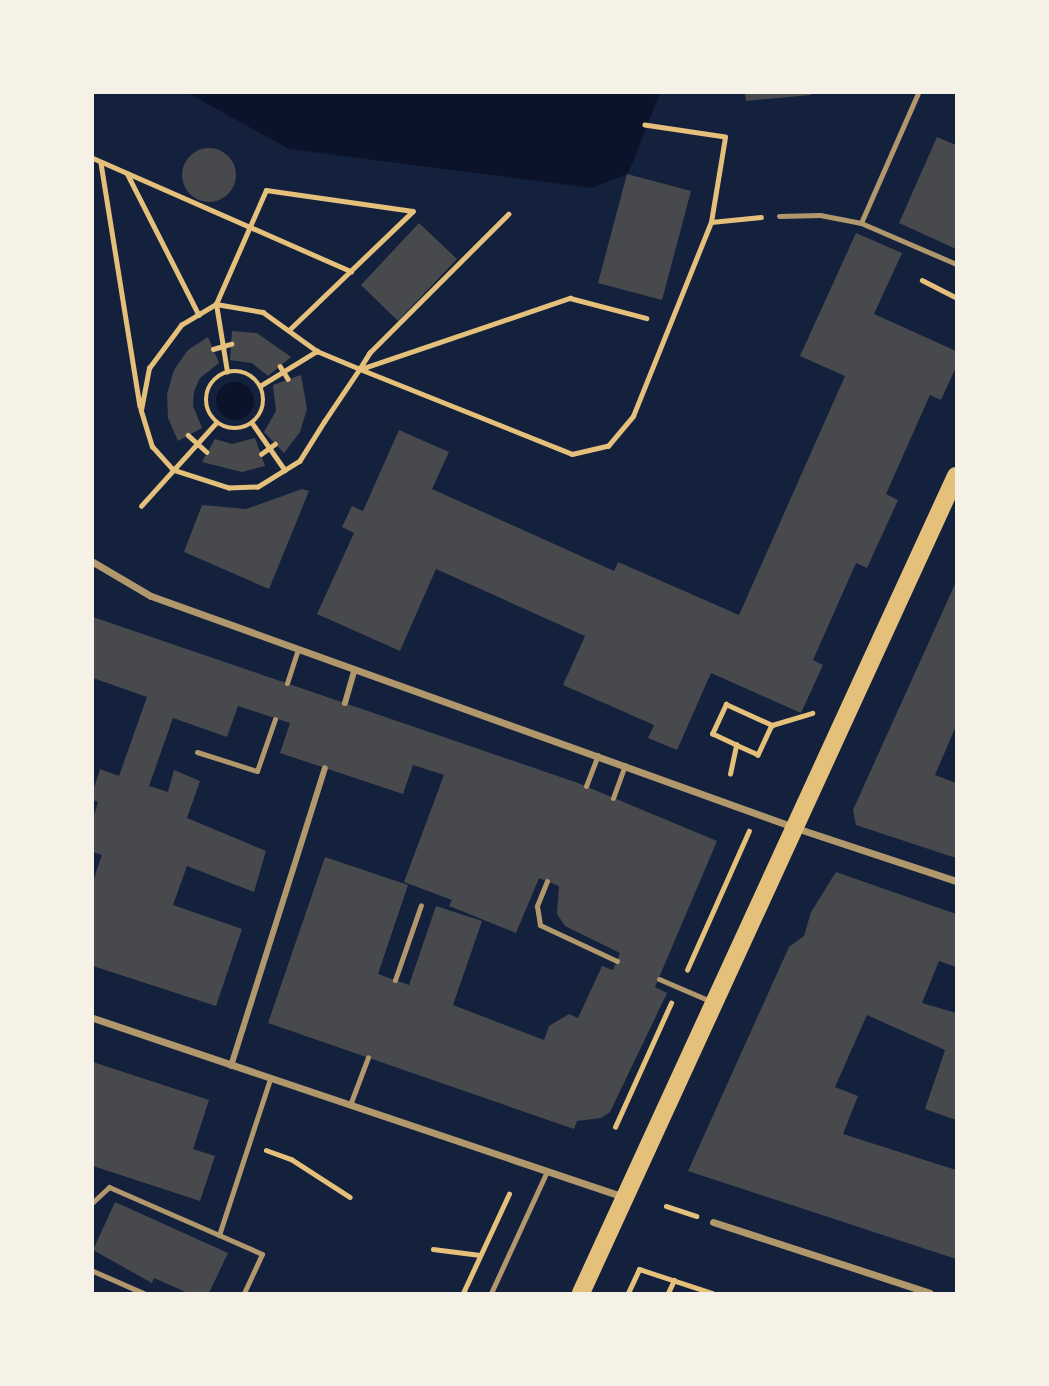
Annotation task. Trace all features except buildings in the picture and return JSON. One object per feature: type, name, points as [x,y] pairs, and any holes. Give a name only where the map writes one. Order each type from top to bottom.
[{"type":"main road","points":[[581,1293],[956,476]]},
{"type":"street","points":[[93,562],[151,596],[758,812],[796,828],[956,881]]},
{"type":"street","points":[[345,703],[355,669]]},
{"type":"street","points":[[231,1066],[326,768]]},
{"type":"street","points":[[93,1018],[624,1197]]},
{"type":"street","points":[[713,1222],[930,1293]]},
{"type":"lane","points":[[861,223],[918,93]]},
{"type":"lane","points":[[779,216],[820,215],[861,223],[956,264]]},
{"type":"lane","points":[[287,683],[298,649]]},
{"type":"lane","points":[[197,752],[257,771],[275,719]]},
{"type":"lane","points":[[586,786],[598,755]]},
{"type":"lane","points":[[613,798],[625,765]]},
{"type":"lane","points":[[547,881],[537,906],[540,925],[617,961]]},
{"type":"lane","points":[[395,980],[421,905]]},
{"type":"lane","points":[[659,979],[715,1003]]},
{"type":"lane","points":[[351,1105],[368,1057]]},
{"type":"lane","points":[[219,1235],[271,1079]]},
{"type":"lane","points":[[491,1293],[547,1171]]},
{"type":"lane","points":[[93,1203],[109,1187],[262,1254],[244,1293]]},
{"type":"lane","points":[[93,1271],[143,1293]]},
{"type":"path","points":[[216,304],[263,312],[317,351],[572,454],[608,446],[633,416],[711,222],[724,137],[645,125]]},
{"type":"path","points":[[93,158],[351,271]]},
{"type":"path","points":[[101,162],[141,410],[152,447],[173,470],[229,488],[258,487],[300,461],[370,353],[509,214]]},
{"type":"path","points":[[127,173],[199,315]]},
{"type":"path","points":[[141,410],[149,368],[181,325],[216,304],[266,190],[413,211],[290,329]]},
{"type":"path","points":[[711,222],[779,216]]},
{"type":"path","points":[[922,280],[956,297]]},
{"type":"path","points":[[360,369],[570,298],[646,318]]},
{"type":"path","points":[[216,304],[227,372]]},
{"type":"path","points":[[213,349],[231,344]]},
{"type":"path","points":[[260,386],[282,368],[317,351]]},
{"type":"path","points":[[282,368],[288,379]]},
{"type":"path","points":[[227,372],[245,373],[260,386],[264,401],[253,424],[240,430],[216,423],[209,415],[206,394],[212,382],[227,372]]},
{"type":"path","points":[[141,506],[216,423]]},
{"type":"path","points":[[253,424],[285,470]]},
{"type":"path","points":[[188,435],[196,445],[207,452]]},
{"type":"path","points":[[261,454],[275,444]]},
{"type":"path","points":[[772,725],[758,755],[712,734],[726,704],[772,725],[812,713]]},
{"type":"path","points":[[730,774],[736,746]]},
{"type":"path","points":[[615,1127],[758,812]]},
{"type":"path","points":[[249,1144],[291,1159],[350,1197]]},
{"type":"path","points":[[463,1293],[509,1194]]},
{"type":"path","points":[[666,1206],[713,1222]]},
{"type":"path","points":[[433,1249],[481,1255]]},
{"type":"path","points":[[628,1293],[639,1269],[712,1293]]},
{"type":"path","points":[[668,1293],[674,1280]]},
{"type":"water","points":[[188,93],[660,93],[628,174],[592,188],[289,149]]},
{"type":"water","points":[[235,382],[248,388],[254,401],[248,414],[235,420],[222,414],[216,401],[222,388]]}]
